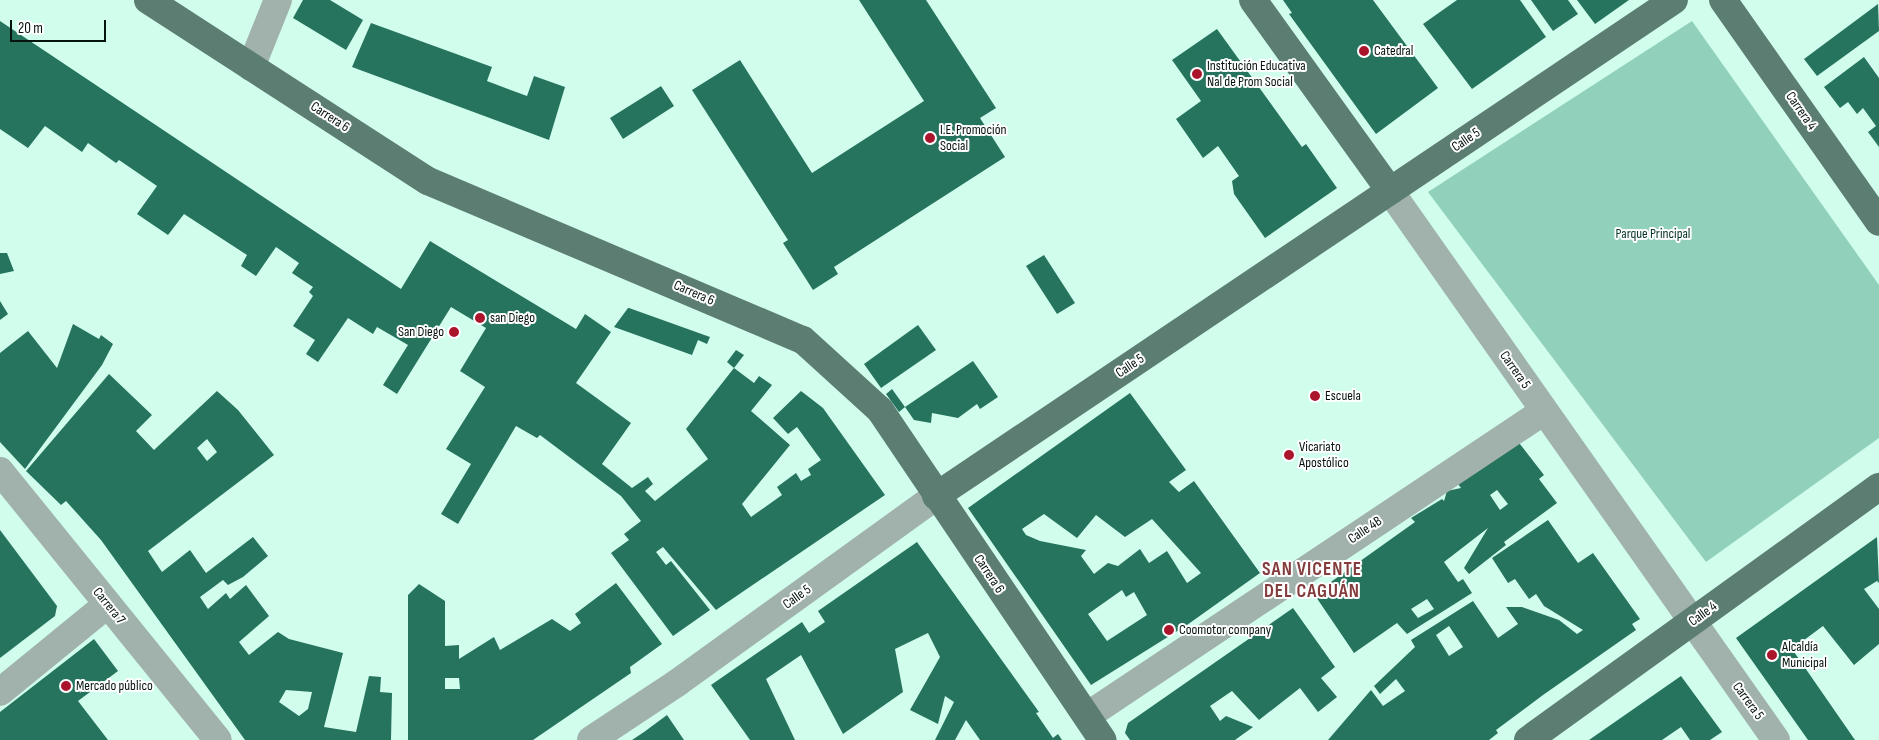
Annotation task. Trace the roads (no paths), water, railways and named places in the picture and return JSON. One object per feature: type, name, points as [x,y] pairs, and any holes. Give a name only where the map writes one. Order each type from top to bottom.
[{"type":"main road","name":"Carrera 6","points":[[148,0],[428,181],[803,340],[880,410],[936,496],[1103,740]]},
{"type":"main road","name":"Carrera 5","points":[[1253,0],[1390,191]]},
{"type":"main road","name":"Calle 5","points":[[936,496],[1674,0]]},
{"type":"main road","name":"Carrera 4","points":[[1723,0],[1879,222]]},
{"type":"main road","name":"Calle 4","points":[[1528,740],[1879,487]]},
{"type":"street","points":[[252,67],[278,0]]},
{"type":"street","name":"Carrera 5","points":[[1390,191],[1776,740]]},
{"type":"street","name":"Calle 4B","points":[[1087,716],[1544,411]]},
{"type":"street","name":"Carrera 7","points":[[0,471],[218,740]]},
{"type":"street","name":"Calle 5","points":[[591,740],[677,683],[936,496]]},
{"type":"street","points":[[0,692],[108,604]]},
{"type":"place","name":"Catedral","points":[[1364,51]]},
{"type":"place","name":"Institución Educativa Nal de Prom Social","points":[[1197,74]]},
{"type":"place","name":"I.E. Promoción Social","points":[[930,138]]},
{"type":"place","name":"san Diego","points":[[480,318]]},
{"type":"place","name":"San Diego","points":[[454,332]]},
{"type":"place","name":"Escuela","points":[[1315,396]]},
{"type":"place","name":"Vicariato Apostólico","points":[[1289,455]]},
{"type":"place","name":"Coomotor company","points":[[1169,630]]},
{"type":"place","name":"Alcaldía Municipal","points":[[1772,655]]},
{"type":"place","name":"Mercado público","points":[[66,686]]},
{"type":"district","name":"SAN VICENTE DEL CAGUÁN","points":[[1312,581]]},
{"type":"park label","name":"Parque Principal","points":[[1653,234]]}]
